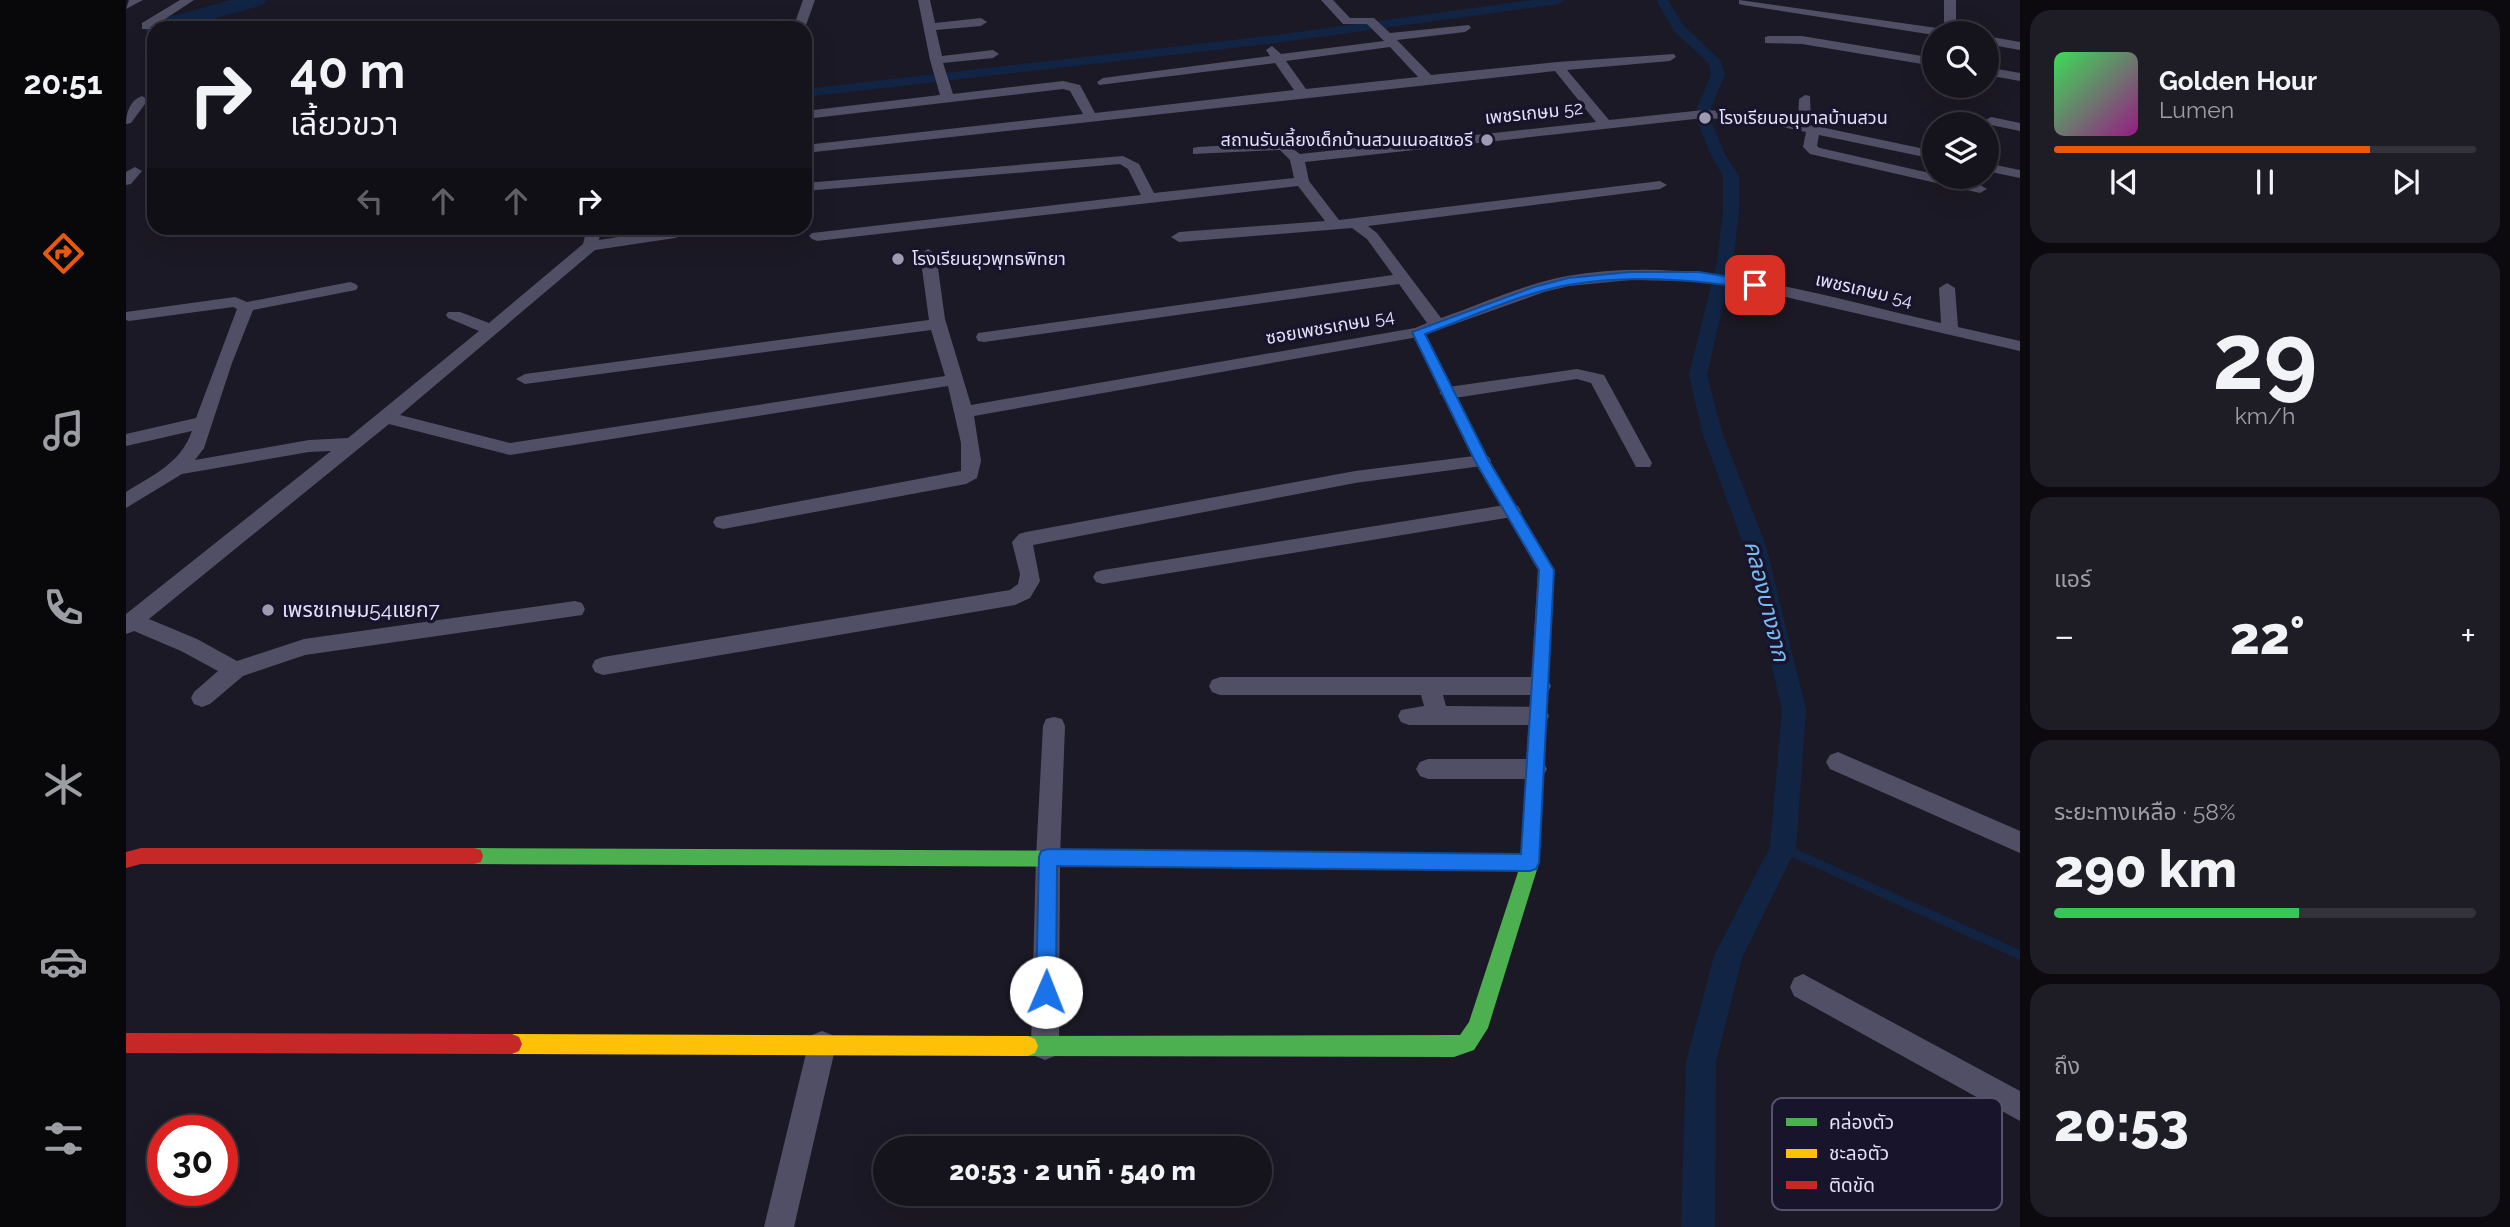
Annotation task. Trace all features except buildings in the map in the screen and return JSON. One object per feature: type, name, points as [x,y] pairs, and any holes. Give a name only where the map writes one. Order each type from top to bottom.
[{"type":"street","points":[[126,6],[136,0]]},
{"type":"street","points":[[154,21],[188,0]]},
{"type":"street","points":[[801,21],[808,0]]},
{"type":"street","points":[[924,0],[947,97]]},
{"type":"street","points":[[1327,0],[1347,22],[1369,20],[1377,25],[1428,80]]},
{"type":"street","points":[[1950,0],[1950,21]]},
{"type":"street","points":[[1743,2],[1804,5],[1868,15],[1922,28]]},
{"type":"street","points":[[929,27],[981,22]]},
{"type":"street","points":[[1103,82],[1274,53],[1392,40],[1465,28]]},
{"type":"street","points":[[1769,40],[1802,40],[1922,60]]},
{"type":"street","points":[[1999,42],[2020,46]]},
{"type":"street","points":[[1274,53],[1303,94]]},
{"type":"street","points":[[939,71],[993,54]]},
{"type":"street","points":[[812,148],[1557,66],[1670,57]]},
{"type":"street","points":[[1557,66],[1605,124]]},
{"type":"street","points":[[1999,73],[2020,77]]},
{"type":"street","points":[[812,114],[1070,85],[1075,88],[1092,118]]},
{"type":"street","points":[[1805,99],[1810,147],[1815,151],[1922,172]]},
{"type":"street","points":[[126,120],[142,100]]},
{"type":"street","name":"เพชรเกษม 52","points":[[1297,159],[1689,115],[1734,115],[1922,152]]},
{"type":"street","points":[[1999,123],[2020,128]]},
{"type":"street","points":[[1198,151],[1275,144],[1283,146],[1297,159],[1301,181],[1334,223]]},
{"type":"street","points":[[812,186],[1123,160],[1134,167],[1150,199]]},
{"type":"street","points":[[1999,170],[2020,174]]},
{"type":"street","points":[[817,236],[1301,181]]},
{"type":"street","points":[[1179,237],[1355,222],[1660,185]]},
{"type":"street","points":[[1979,206],[1980,189]]},
{"type":"street","points":[[1355,222],[1372,236],[1437,325]]},
{"type":"street","points":[[129,624],[385,417],[490,329],[592,237],[634,235]]},
{"type":"street","points":[[723,522],[959,479],[970,474],[973,466],[963,412],[938,324],[928,254]]},
{"type":"street","name":"ซอยเพชรเกษม 54","points":[[963,412],[1418,332],[1568,281],[1630,275],[1699,276]]},
{"type":"street","name":"เพชรเกษม 54","points":[[1699,276],[1755,285],[2020,346]]},
{"type":"street","points":[[984,337],[1401,279]]},
{"type":"street","points":[[130,316],[235,303],[245,307],[351,287]]},
{"type":"street","points":[[1947,288],[1950,329]]},
{"type":"street","points":[[126,501],[177,468],[195,448],[245,307]]},
{"type":"street","points":[[454,315],[490,329]]},
{"type":"street","points":[[525,379],[938,324]]},
{"type":"street","points":[[126,1042],[1454,1047],[1467,1043],[1478,1028],[1530,863],[1546,570],[1482,461],[1418,332]]},
{"type":"street","points":[[1448,393],[1577,373],[1587,375],[1598,379],[1643,463]]},
{"type":"street","points":[[385,417],[460,433],[496,447],[510,449],[954,380]]},
{"type":"street","points":[[126,440],[204,422]]},
{"type":"street","points":[[177,468],[309,446],[349,444]]},
{"type":"street","points":[[603,666],[1016,597],[1026,592],[1031,582],[1022,542],[1026,539],[1355,477],[1482,461]]},
{"type":"street","points":[[1103,577],[1511,511]]},
{"type":"street","points":[[202,698],[235,670],[304,647],[575,609]]},
{"type":"street","points":[[129,624],[189,645],[235,670]]},
{"type":"street","points":[[1220,686],[1540,686]]},
{"type":"street","points":[[1430,686],[1437,715]]},
{"type":"street","points":[[1409,716],[1538,716]]},
{"type":"street","points":[[1045,1046],[1048,857],[1054,726]]},
{"type":"street","points":[[1838,762],[2020,842]]},
{"type":"street","points":[[1427,769],[1535,769]]},
{"type":"street","points":[[126,860],[141,856],[420,855],[1048,857],[1530,863]]},
{"type":"street","points":[[1803,987],[2020,1107]]},
{"type":"street","points":[[779,1227],[822,1045]]},
{"type":"waterway","points":[[180,21],[255,0]]},
{"type":"waterway","points":[[812,92],[1276,39],[1559,0]]},
{"type":"waterway","name":"คลองบางจาก","points":[[1662,0],[1679,28],[1715,63],[1718,75],[1704,107],[1704,121],[1718,155],[1731,176],[1731,212],[1725,261],[1698,375],[1712,432],[1755,546],[1794,710],[1783,848],[1728,956],[1701,1062],[1698,1227]]},
{"type":"waterway","points":[[1783,848],[2020,955]]},
{"type":"traffic: fast","points":[[1028,1046],[1454,1047],[1467,1043],[1478,1028],[1530,863],[1533,801]]},
{"type":"traffic: fast","points":[[474,856],[1157,859]]},
{"type":"traffic: slow","points":[[1157,859],[1530,863]]},
{"type":"traffic: slow","points":[[512,1044],[1028,1046]]},
{"type":"traffic: jam","points":[[1418,332],[1482,461],[1546,570],[1533,801]]},
{"type":"traffic: jam","points":[[126,860],[141,856],[474,856]]},
{"type":"traffic: jam","points":[[126,1043],[512,1044]]},
{"type":"place","name":"โรงเรียนอนุบาลบ้านสวน","points":[[1705,118]]},
{"type":"place","name":"สถานรับเลี้ยงเด็กบ้านสวนเนอสเซอรี","points":[[1487,140]]},
{"type":"place","name":"โรงเรียนยุวพุทธพิทยา","points":[[898,259]]},
{"type":"place","name":"เพรชเกษม54แยก7","points":[[268,610]]},
{"type":"route","points":[[1046,992],[1048,857],[1530,863],[1546,570],[1482,461],[1418,332],[1568,281],[1630,275],[1699,276],[1755,285]]}]
